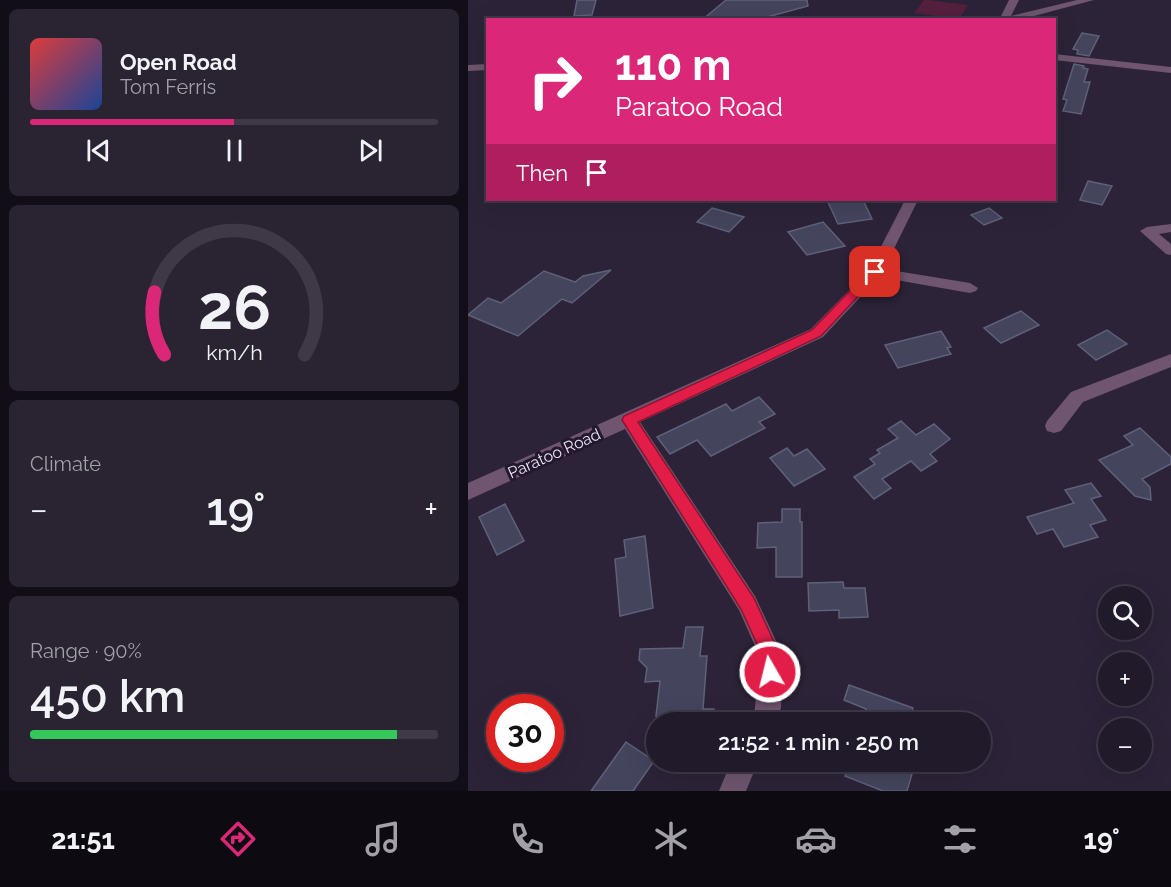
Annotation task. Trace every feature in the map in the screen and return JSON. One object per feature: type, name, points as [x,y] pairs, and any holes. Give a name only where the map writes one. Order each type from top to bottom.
[{"type":"street","points":[[1006,18],[1014,0]]},
{"type":"street","points":[[1013,18],[1089,0]]},
{"type":"street","points":[[1056,57],[1171,70]]},
{"type":"street","points":[[468,68],[486,67]]},
{"type":"street","name":"Paratoo Road","points":[[468,492],[817,333],[875,272],[910,201]]},
{"type":"street","points":[[1171,228],[1147,231],[1171,250]]},
{"type":"street","points":[[875,272],[970,288]]},
{"type":"street","points":[[1054,426],[1077,397],[1171,360]]},
{"type":"street","points":[[629,420],[747,603],[771,655],[766,712]]},
{"type":"street","points":[[732,791],[741,772]]},
{"type":"shaded area","points":[[924,0],[968,5],[960,18],[914,13]]},
{"type":"building","points":[[577,0],[596,0],[592,15],[574,16]]},
{"type":"building","points":[[726,0],[807,0],[808,6],[763,18],[704,18]]},
{"type":"building","points":[[1082,33],[1099,36],[1089,56],[1077,54],[1078,50],[1073,49]]},
{"type":"building","points":[[1074,64],[1088,69],[1084,82],[1090,82],[1081,114],[1063,111],[1067,100],[1063,99]]},
{"type":"building","points":[[1088,181],[1112,186],[1102,205],[1080,200]]},
{"type":"building","points":[[827,201],[863,201],[872,219],[838,224]]},
{"type":"building","points":[[712,208],[744,217],[729,232],[697,222]]},
{"type":"building","points":[[989,208],[1002,218],[984,225],[971,215]]},
{"type":"building","points":[[823,222],[845,246],[807,255],[788,232]]},
{"type":"building","points":[[611,270],[572,303],[562,299],[518,336],[468,315],[488,298],[501,303],[544,271],[575,282],[583,276]]},
{"type":"building","points":[[1021,311],[1039,325],[1001,343],[984,328]]},
{"type":"building","points":[[1107,330],[1127,344],[1096,360],[1078,345]]},
{"type":"building","points":[[941,331],[951,347],[947,348],[951,354],[898,368],[885,345]]},
{"type":"building","points":[[759,397],[775,414],[759,422],[765,428],[711,456],[697,440],[670,454],[657,437],[726,404],[732,411]]},
{"type":"building","points":[[901,421],[916,435],[934,424],[950,439],[930,454],[937,461],[921,471],[911,461],[882,479],[891,488],[874,499],[854,477],[875,464],[870,459],[880,453],[877,450],[898,438],[888,429]]},
{"type":"building","points":[[1140,428],[1171,457],[1171,464],[1142,479],[1150,487],[1151,500],[1135,496],[1099,460],[1133,445],[1124,436]]},
{"type":"building","points":[[787,448],[794,456],[807,449],[825,469],[794,486],[770,458]]},
{"type":"building","points":[[1091,483],[1101,496],[1091,499],[1106,520],[1090,525],[1098,537],[1064,547],[1053,529],[1037,534],[1027,517],[1074,503],[1065,490]]},
{"type":"building","points":[[505,504],[524,541],[497,555],[479,517]]},
{"type":"building","points":[[782,509],[800,509],[802,577],[776,577],[776,547],[757,548],[758,523],[782,522]]},
{"type":"building","points":[[645,536],[653,608],[620,616],[615,559],[626,557],[624,540]]},
{"type":"building","points":[[843,582],[844,588],[865,588],[868,617],[839,618],[839,610],[809,611],[808,583]]},
{"type":"building","points":[[686,627],[703,627],[700,656],[707,656],[703,709],[714,709],[714,712],[656,712],[660,681],[645,682],[647,668],[639,660],[640,649],[683,648]]},
{"type":"building","points":[[849,685],[913,708],[912,712],[865,712],[866,709],[844,700]]},
{"type":"building","points":[[626,742],[646,756],[646,772],[633,791],[591,791]]},
{"type":"building","points":[[846,772],[913,772],[907,791],[883,791],[845,776]]},
{"type":"route","points":[[770,672],[771,655],[747,603],[629,420],[817,333],[875,272]]}]
